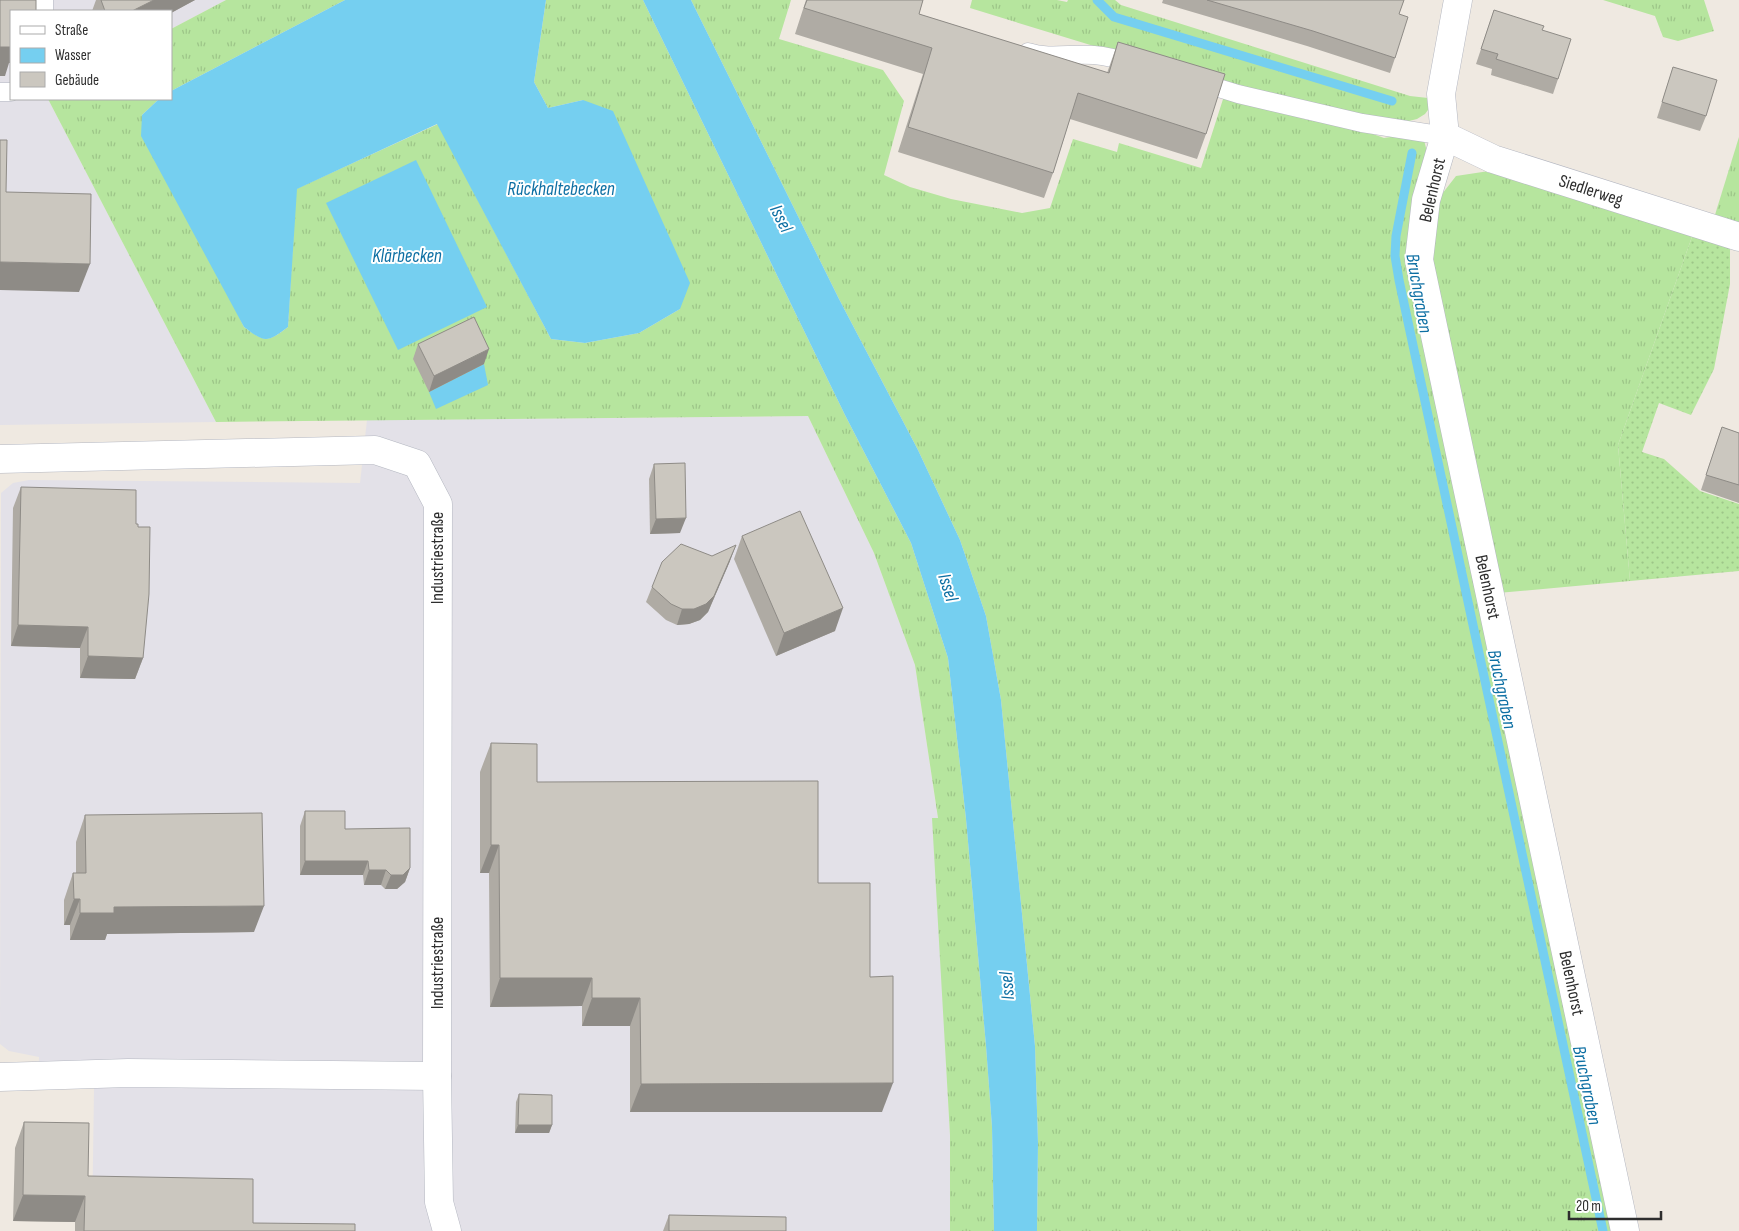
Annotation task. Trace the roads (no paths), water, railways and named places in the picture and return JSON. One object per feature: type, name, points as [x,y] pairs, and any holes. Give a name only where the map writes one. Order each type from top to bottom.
[{"type":"street","name":"Belenhorst","points":[[1458,0],[1441,94],[1445,136],[1426,200],[1419,260],[1625,1231]]},
{"type":"street","name":"Siedlerweg","points":[[1445,136],[1493,160],[1739,237]]},
{"type":"street","name":"Industriestraße","points":[[0,458],[375,450],[416,464],[438,504],[437,1076],[439,1202],[447,1231]]},
{"type":"street","points":[[0,1077],[128,1073],[437,1076]]},
{"type":"lane","points":[[1008,46],[1037,55],[1093,55],[1113,58],[1149,68]]},
{"type":"lane","points":[[1185,78],[1238,94],[1362,123],[1445,136]]},
{"type":"water","name":"Rückhaltebecken","points":[[345,0],[546,0],[534,82],[548,108],[583,100],[613,111],[690,283],[680,309],[639,333],[585,343],[551,339],[437,124],[297,189],[288,327],[270,338],[266,339],[257,336],[244,327],[141,136],[142,115],[158,100],[172,100],[172,90]]},
{"type":"water","name":"Issel","points":[[643,0],[691,0],[839,299],[918,450],[960,540],[986,616],[1001,700],[1035,1046],[1038,1143],[1037,1231],[994,1231],[992,1127],[986,1046],[966,819],[948,658],[911,543],[845,415]]},
{"type":"water","name":"Klärbecken","points":[[416,160],[487,307],[398,350],[326,203]]},
{"type":"water","points":[[484,364],[488,385],[436,409],[429,392]]},
{"type":"waterway","name":"Bruchgraben","points":[[1097,0],[1114,17],[1392,101]]},
{"type":"waterway","name":"Bruchgraben","points":[[1412,153],[1396,236],[1395,256],[1399,280],[1603,1231]]}]
